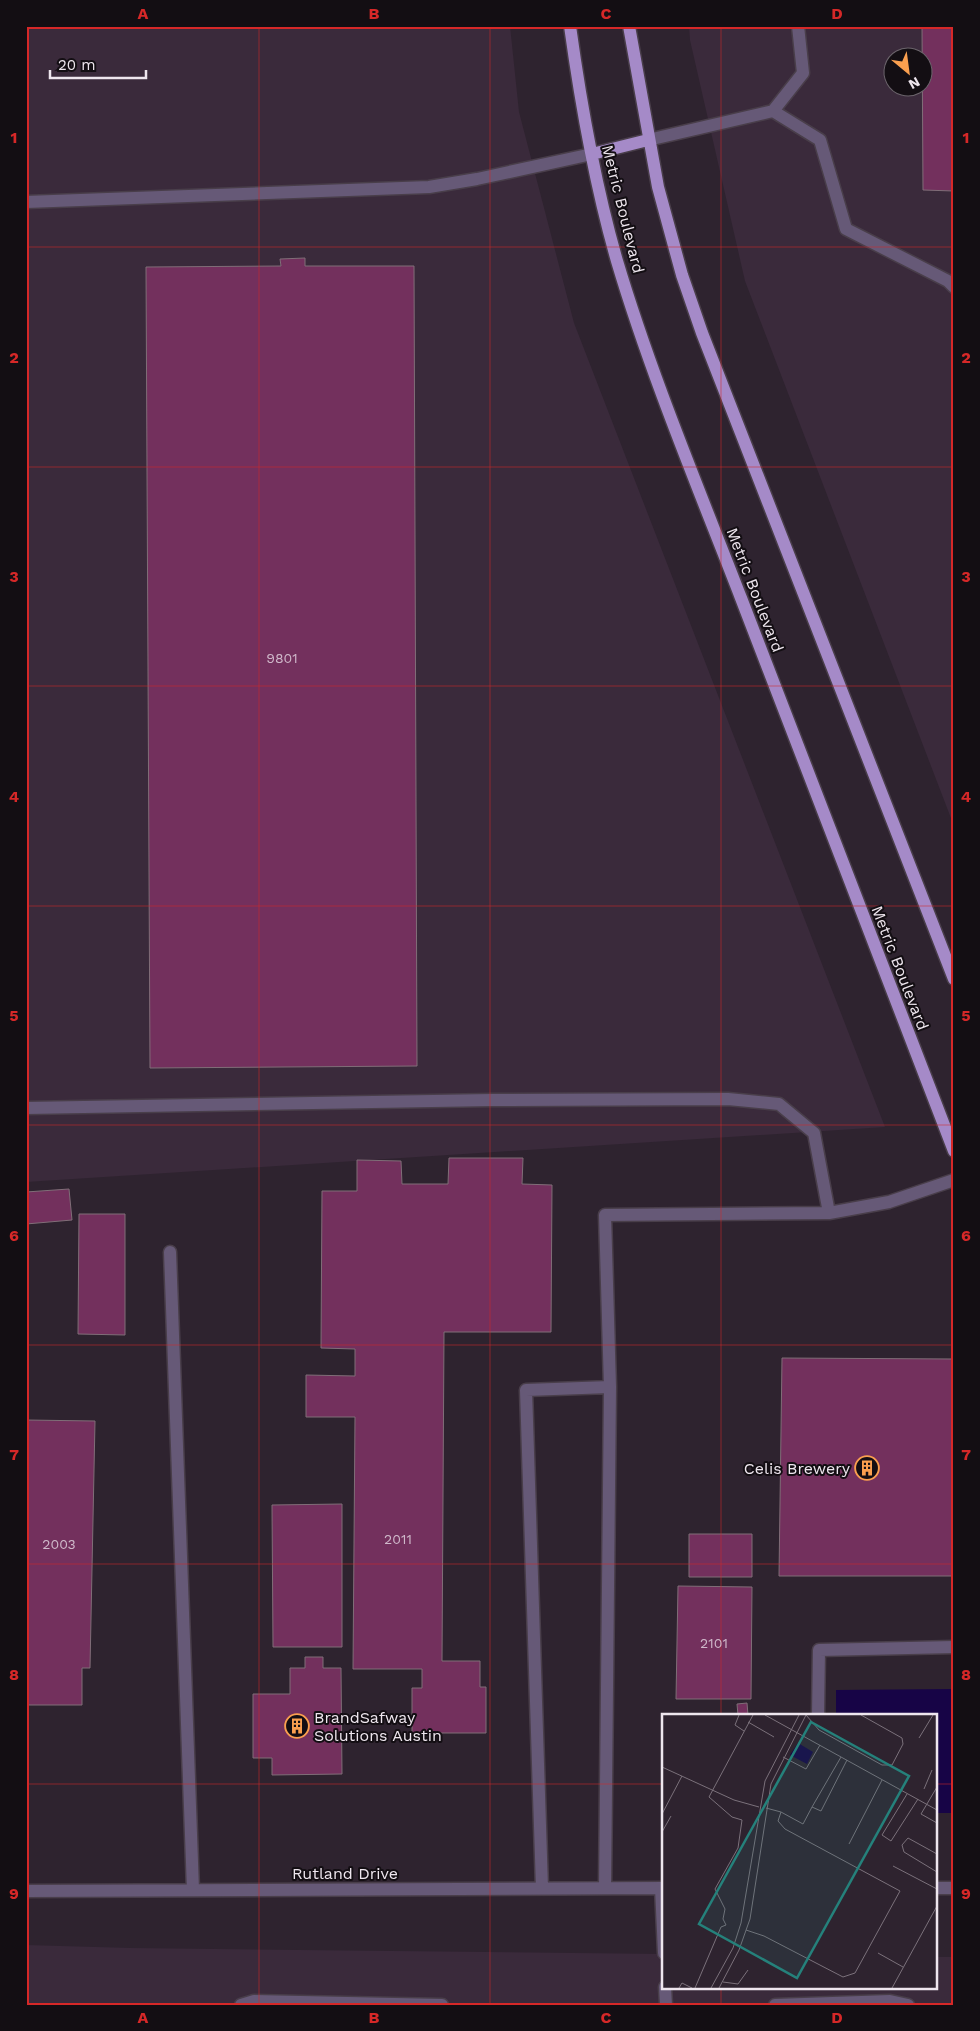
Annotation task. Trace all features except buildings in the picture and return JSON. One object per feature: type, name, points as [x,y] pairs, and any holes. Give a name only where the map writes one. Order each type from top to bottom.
[{"type":"main road","name":"Metric Boulevard","points":[[570,26],[592,154],[617,259],[663,393],[954,1151]]},
{"type":"main road","points":[[630,26],[648,140],[658,187],[702,333],[954,979]]},
{"type":"main road","points":[[592,154],[648,140]]},
{"type":"street","points":[[648,140],[773,111],[803,73],[798,26]]},
{"type":"street","points":[[773,111],[820,140],[846,229],[948,281],[954,286]]},
{"type":"street","points":[[26,202],[429,187],[477,179],[592,154]]},
{"type":"street","points":[[26,1108],[482,1100],[728,1098],[779,1104],[814,1133],[829,1214]]},
{"type":"street","points":[[605,1888],[610,1387],[605,1216],[829,1214],[889,1202],[954,1180]]},
{"type":"street","points":[[170,1252],[193,1890]]},
{"type":"street","points":[[542,1888],[526,1390],[610,1387]]},
{"type":"street","points":[[818,1714],[819,1650],[954,1647]]},
{"type":"street","name":"Rutland Drive","points":[[26,1891],[662,1888]]},
{"type":"street","points":[[938,1888],[954,1888]]},
{"type":"street","points":[[665,1988],[666,2005]]},
{"type":"street","points":[[241,2005],[254,2001],[442,2005]]},
{"type":"street","points":[[776,2005],[890,2002],[908,2005]]},
{"type":"shaded area","points":[[26,26],[510,26],[519,112],[574,323],[885,1127],[26,1182]]},
{"type":"shaded area","points":[[689,26],[954,26],[954,826],[745,281],[690,40]]},
{"type":"shaded area","points":[[954,1689],[954,1813],[938,1813],[938,1714],[836,1714],[836,1690]]},
{"type":"shaded area","points":[[26,1945],[131,1948],[662,1954],[662,1988],[938,1988],[938,1957],[954,1957],[954,2005],[26,2005]]},
{"type":"place","name":"Celis Brewery","points":[[867,1468]]},
{"type":"place","name":"BrandSafway Solutions Austin","points":[[297,1726]]}]
